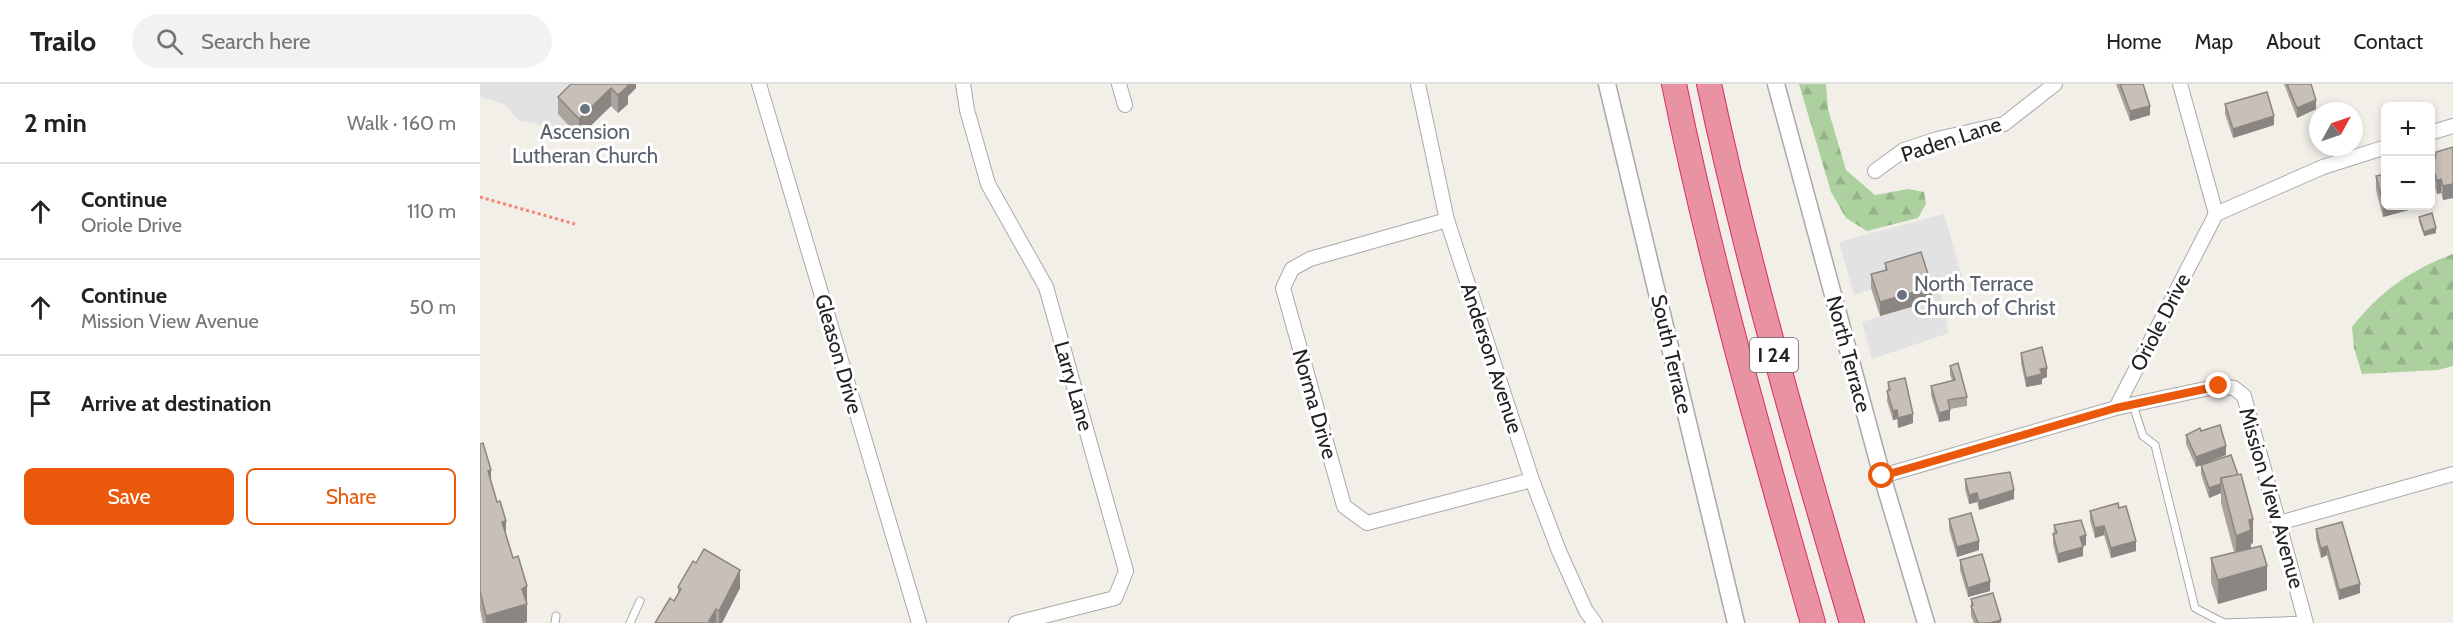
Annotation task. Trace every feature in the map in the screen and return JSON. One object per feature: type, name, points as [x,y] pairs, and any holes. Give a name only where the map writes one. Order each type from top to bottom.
[{"type":"highway","name":"I 24","points":[[1674,84],[1697,201],[1748,397],[1813,623]]},
{"type":"highway","name":"I 24","points":[[1709,84],[1733,197],[1780,381],[1852,623]]},
{"type":"street","name":"Gleason Drive","points":[[759,84],[919,623]]},
{"type":"street","name":"Larry Lane","points":[[963,84],[967,110],[988,184],[1046,287],[1126,571],[1115,598],[1016,623]]},
{"type":"street","points":[[1119,84],[1125,105]]},
{"type":"street","name":"Anderson Avenue","points":[[1418,84],[1447,220],[1532,480],[1559,551],[1586,610],[1595,623]]},
{"type":"street","name":"South Terrace","points":[[1607,84],[1736,623]]},
{"type":"street","name":"North Terrace","points":[[1776,84],[1882,476],[1926,623]]},
{"type":"street","name":"Paden Lane","points":[[1875,171],[1904,150],[1937,139],[2004,124],[2055,84]]},
{"type":"street","points":[[2180,84],[2216,214],[2323,167],[2381,148]]},
{"type":"street","points":[[2435,131],[2453,126]]},
{"type":"street","name":"Oriole Drive","points":[[2116,408],[2216,214]]},
{"type":"street","name":"Norma Drive","points":[[1447,220],[1310,259],[1292,269],[1283,288],[1344,506],[1367,523],[1532,480]]},
{"type":"street","name":"Mission View Avenue","points":[[2116,408],[2219,386],[2234,388],[2244,396],[2306,621]]},
{"type":"street","points":[[1882,476],[2116,408]]},
{"type":"street","points":[[2279,523],[2453,474]]},
{"type":"lane","points":[[2133,405],[2143,436],[2155,445],[2195,608],[2224,623],[2306,621]]},
{"type":"lane","points":[[630,623],[640,601]]},
{"type":"path","points":[[480,197],[575,224]]},
{"type":"green space","points":[[1799,84],[1826,84],[1828,109],[1846,170],[1875,195],[1908,189],[1924,192],[1926,204],[1918,218],[1867,231],[1846,218],[1831,192]]},
{"type":"green space","points":[[2453,254],[2453,366],[2438,370],[2362,374],[2354,348],[2352,327],[2373,303],[2397,283],[2410,274]]},
{"type":"shaded area","points":[[480,84],[576,84],[558,114],[569,126],[558,136],[537,124],[519,121],[504,104],[480,97]]},
{"type":"shaded area","points":[[1944,214],[1963,280],[1940,288],[1949,333],[1872,359],[1862,322],[1931,301],[1887,284],[1854,295],[1839,242]]},
{"type":"building","points":[[571,84],[627,84],[628,86],[618,95],[611,88],[579,119],[558,97]]},
{"type":"building","points":[[2120,84],[2143,84],[2150,106],[2130,111]]},
{"type":"building","points":[[2287,84],[2311,84],[2316,100],[2297,108]]},
{"type":"building","points":[[2267,92],[2274,116],[2233,129],[2225,104]]},
{"type":"building","points":[[2453,147],[2453,184],[2443,186],[2441,179],[2437,181],[2436,152]]},
{"type":"building","points":[[2381,175],[2381,195],[2376,176]]},
{"type":"building","points":[[2432,213],[2436,228],[2424,232],[2419,217]]},
{"type":"building","points":[[1921,252],[1932,287],[1880,302],[1871,274],[1887,270],[1885,263]]},
{"type":"building","points":[[2042,347],[2047,368],[2040,369],[2042,374],[2026,378],[2021,353]]},
{"type":"building","points":[[1958,363],[1967,397],[1948,400],[1950,410],[1939,413],[1931,386],[1955,380],[1950,366]]},
{"type":"building","points":[[1905,378],[1913,414],[1898,418],[1897,410],[1893,411],[1887,391],[1890,390],[1888,382]]},
{"type":"building","points":[[2220,425],[2226,446],[2196,457],[2186,435],[2200,428],[2201,431]]},
{"type":"building","points":[[483,443],[497,502],[500,501],[506,521],[502,522],[513,558],[518,556],[527,586],[522,589],[527,604],[486,616],[480,591],[480,444]]},
{"type":"building","points":[[2231,455],[2238,475],[2221,478],[2221,484],[2209,488],[2201,465]]},
{"type":"building","points":[[2010,472],[2014,490],[1979,501],[1977,493],[1969,495],[1965,479]]},
{"type":"building","points":[[2241,474],[2253,519],[2249,520],[2251,530],[2236,536],[2221,478]]},
{"type":"building","points":[[2118,503],[2119,508],[2126,506],[2136,541],[2111,548],[2104,526],[2095,528],[2090,511]]},
{"type":"building","points":[[1971,513],[1979,541],[1957,547],[1949,519]]},
{"type":"building","points":[[2081,520],[2086,535],[2080,537],[2083,547],[2058,554],[2053,534],[2057,533],[2054,525]]},
{"type":"building","points":[[2342,522],[2360,584],[2339,590],[2327,546],[2321,549],[2316,529]]},
{"type":"building","points":[[2261,546],[2267,566],[2218,580],[2211,558]]},
{"type":"building","points":[[704,549],[740,570],[719,611],[716,609],[709,621],[711,623],[655,623],[670,598],[674,601],[681,589],[678,587],[693,561],[696,563]]},
{"type":"building","points":[[1982,554],[1990,581],[1968,588],[1960,560]]},
{"type":"building","points":[[1993,593],[2001,620],[1978,623],[1971,606],[1973,605],[1971,599]]},
{"type":"place","name":"Ascension Lutheran Church","points":[[585,109]]},
{"type":"place","name":"North Terrace Church of Christ","points":[[1902,295]]},
{"type":"route","points":[[1882,476],[2116,408],[2219,386]]}]
